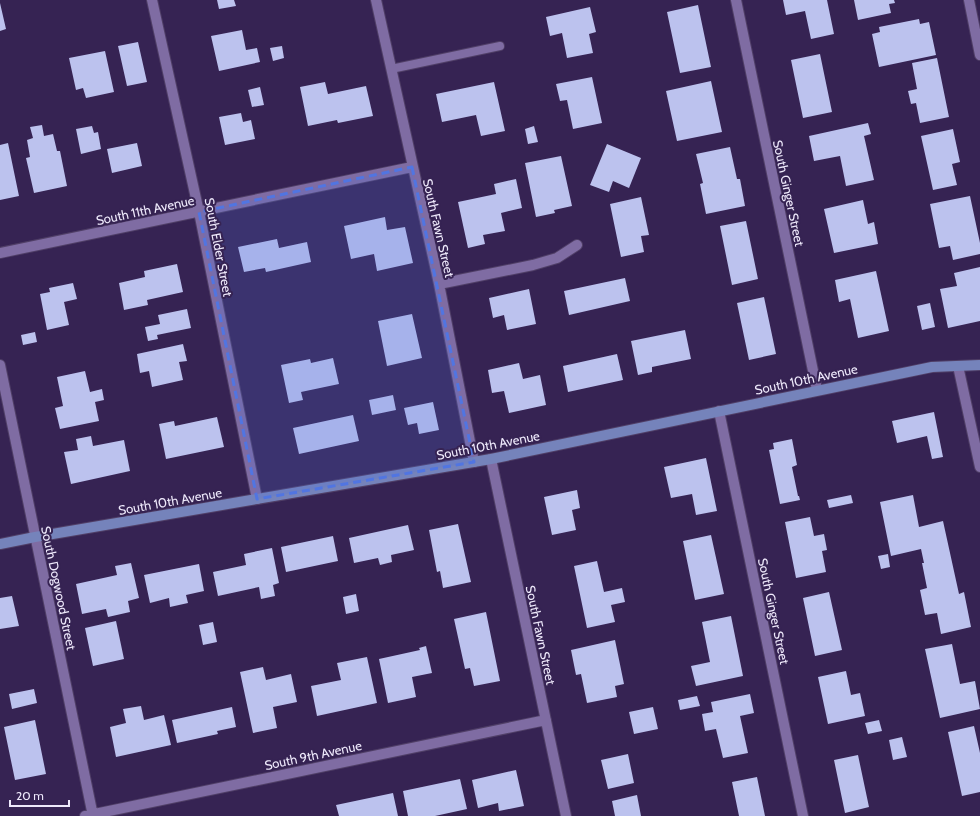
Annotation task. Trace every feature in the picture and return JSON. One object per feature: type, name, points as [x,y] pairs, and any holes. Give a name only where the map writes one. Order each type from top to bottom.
[{"type":"main road","name":"South 10th Avenue","points":[[0,544],[491,459],[932,367],[980,365]]},
{"type":"street","name":"South Elder Street","points":[[152,0],[199,212],[257,499]]},
{"type":"street","name":"South Fawn Street","points":[[376,0],[439,284],[474,462]]},
{"type":"street","name":"South Ginger Street","points":[[736,0],[817,390]]},
{"type":"street","points":[[968,0],[980,55]]},
{"type":"street","name":"South 11th Avenue","points":[[0,252],[412,167]]},
{"type":"street","points":[[439,284],[557,258],[577,245]]},
{"type":"street","name":"South Dogwood Street","points":[[0,365],[36,537],[90,815]]},
{"type":"street","points":[[958,366],[980,467]]},
{"type":"street","name":"South Ginger Street","points":[[719,411],[803,816]]},
{"type":"street","name":"South Fawn Street","points":[[491,459],[566,816]]},
{"type":"street","name":"South 9th Avenue","points":[[90,815],[546,720]]},
{"type":"lane","points":[[391,69],[500,46]]},
{"type":"highlighted area","points":[[412,167],[474,462],[257,499],[199,212]]},
{"type":"building","points":[[217,0],[234,0],[236,6],[219,9]]},
{"type":"building","points":[[783,0],[827,0],[834,34],[811,39],[805,11],[786,15]]},
{"type":"building","points":[[854,0],[894,0],[895,3],[889,4],[891,13],[858,20]]},
{"type":"building","points":[[0,3],[6,29],[0,31]]},
{"type":"building","points":[[698,5],[711,67],[680,73],[667,12]]},
{"type":"building","points":[[590,7],[596,32],[589,34],[593,53],[567,58],[562,33],[550,36],[546,17]]},
{"type":"building","points":[[919,19],[920,24],[929,22],[936,55],[879,67],[872,34],[880,32],[879,27]]},
{"type":"building","points":[[242,30],[246,50],[257,48],[260,62],[219,71],[211,36]]},
{"type":"building","points":[[138,42],[147,82],[127,86],[118,46]]},
{"type":"building","points":[[282,46],[284,58],[273,61],[270,48]]},
{"type":"building","points":[[105,51],[114,92],[86,98],[83,88],[76,90],[69,58]]},
{"type":"building","points":[[820,54],[832,112],[803,118],[791,60]]},
{"type":"building","points":[[937,58],[949,117],[920,123],[916,103],[911,104],[908,91],[917,89],[912,63]]},
{"type":"building","points":[[592,77],[602,123],[573,129],[567,100],[560,101],[556,84]]},
{"type":"building","points":[[711,81],[722,132],[677,141],[666,91]]},
{"type":"building","points":[[325,82],[328,94],[366,86],[373,116],[338,123],[337,120],[308,126],[300,87]]},
{"type":"building","points":[[494,82],[505,131],[481,136],[476,115],[442,122],[436,94]]},
{"type":"building","points":[[260,87],[264,105],[252,107],[248,90]]},
{"type":"building","points":[[241,113],[243,122],[251,120],[255,139],[225,145],[219,117]]},
{"type":"building","points":[[868,123],[871,134],[864,136],[874,180],[846,186],[840,156],[814,161],[809,136]]},
{"type":"building","points":[[42,125],[44,136],[53,134],[57,151],[60,151],[67,186],[34,193],[26,158],[30,157],[27,140],[33,138],[30,127]]},
{"type":"building","points":[[92,126],[94,133],[98,132],[101,149],[81,154],[76,129]]},
{"type":"building","points":[[534,126],[538,142],[528,144],[525,129]]},
{"type":"building","points":[[953,129],[960,162],[952,164],[957,185],[933,190],[921,136]]},
{"type":"building","points":[[8,143],[19,196],[0,200],[0,145]]},
{"type":"building","points":[[137,143],[142,166],[112,173],[107,149]]},
{"type":"building","points":[[607,144],[641,158],[629,188],[613,181],[609,192],[590,185]]},
{"type":"building","points":[[730,147],[737,179],[740,179],[745,206],[706,214],[700,184],[703,183],[696,154]]},
{"type":"building","points":[[561,156],[572,206],[554,210],[555,213],[536,217],[525,163]]},
{"type":"building","points":[[516,179],[522,208],[501,213],[505,231],[483,235],[485,244],[468,248],[458,202],[496,194],[494,184]]},
{"type":"building","points":[[970,196],[980,243],[980,254],[953,260],[950,246],[939,248],[930,204]]},
{"type":"building","points":[[641,197],[649,235],[641,236],[644,252],[621,257],[610,204]]},
{"type":"building","points":[[863,200],[868,224],[874,222],[878,244],[834,253],[824,209]]},
{"type":"building","points":[[385,217],[387,230],[405,227],[413,263],[377,271],[374,254],[351,259],[344,226]]},
{"type":"building","points":[[746,221],[758,279],[732,285],[720,226]]},
{"type":"building","points":[[277,239],[279,248],[307,242],[311,262],[266,272],[265,268],[244,272],[238,247]]},
{"type":"building","points":[[177,264],[183,292],[147,300],[148,305],[124,310],[119,283],[145,277],[144,271]]},
{"type":"building","points":[[980,267],[980,321],[948,328],[940,289],[957,286],[954,273]]},
{"type":"building","points":[[876,271],[889,331],[858,338],[850,299],[839,302],[835,280]]},
{"type":"building","points":[[625,278],[630,301],[569,315],[564,291]]},
{"type":"building","points":[[73,283],[77,299],[64,302],[69,325],[47,330],[40,294],[50,292],[49,288]]},
{"type":"building","points":[[529,289],[536,324],[507,330],[504,315],[493,318],[489,298]]},
{"type":"building","points":[[764,297],[776,354],[749,360],[737,303]]},
{"type":"building","points":[[930,303],[935,327],[922,330],[917,306]]},
{"type":"building","points":[[187,309],[191,328],[157,335],[158,339],[148,341],[145,327],[160,324],[158,315]]},
{"type":"building","points":[[412,314],[422,358],[387,366],[378,321]]},
{"type":"building","points":[[685,330],[691,359],[652,367],[652,372],[638,375],[631,341]]},
{"type":"building","points":[[35,332],[37,342],[23,345],[21,335]]},
{"type":"building","points":[[183,344],[187,361],[179,362],[183,380],[152,387],[149,371],[140,373],[137,354]]},
{"type":"building","points":[[617,354],[623,380],[568,392],[563,366]]},
{"type":"building","points":[[333,358],[339,384],[301,392],[303,400],[289,403],[281,365],[310,359],[311,363]]},
{"type":"building","points":[[519,363],[523,379],[540,375],[546,405],[509,413],[504,391],[492,393],[488,370]]},
{"type":"building","points":[[85,371],[90,392],[102,389],[104,400],[95,402],[99,421],[60,429],[55,408],[63,406],[57,377]]},
{"type":"building","points":[[393,395],[396,410],[372,415],[369,400]]},
{"type":"building","points":[[433,402],[439,430],[419,434],[417,423],[408,425],[404,408]]},
{"type":"building","points":[[934,412],[943,457],[932,459],[927,436],[897,443],[892,421]]},
{"type":"building","points":[[353,415],[359,441],[299,454],[293,428]]},
{"type":"building","points":[[217,417],[224,447],[166,459],[159,424],[174,421],[175,426]]},
{"type":"building","points":[[91,436],[93,446],[124,440],[130,471],[71,484],[64,452],[78,450],[76,439]]},
{"type":"building","points":[[792,439],[797,465],[792,467],[800,500],[780,504],[769,450],[774,449],[773,443]]},
{"type":"building","points":[[706,458],[717,511],[696,515],[692,494],[671,498],[664,467]]},
{"type":"building","points":[[577,490],[580,508],[572,510],[576,530],[552,535],[544,497]]},
{"type":"building","points":[[851,495],[853,503],[829,508],[827,500]]},
{"type":"building","points":[[913,495],[919,527],[943,521],[959,594],[964,592],[971,627],[941,634],[937,613],[925,615],[920,590],[927,588],[921,549],[891,556],[880,502]]},
{"type":"building","points":[[810,517],[814,536],[824,534],[827,550],[822,551],[826,572],[796,578],[785,522]]},
{"type":"building","points":[[458,524],[471,582],[443,588],[440,571],[437,572],[429,530]]},
{"type":"building","points":[[408,525],[414,550],[391,555],[392,562],[380,565],[378,558],[354,563],[349,538]]},
{"type":"building","points":[[711,535],[724,594],[695,600],[683,541]]},
{"type":"building","points":[[333,536],[338,561],[286,572],[281,547]]},
{"type":"building","points":[[272,548],[279,583],[273,585],[275,596],[261,599],[259,587],[218,596],[213,572],[246,565],[244,554]]},
{"type":"building","points":[[888,554],[890,567],[881,569],[878,556]]},
{"type":"building","points":[[597,561],[604,592],[622,588],[625,602],[611,605],[615,622],[587,628],[574,566]]},
{"type":"building","points":[[131,563],[139,598],[128,601],[130,612],[108,617],[106,609],[82,614],[76,584],[117,575],[115,566]]},
{"type":"building","points":[[199,564],[204,591],[186,595],[188,603],[170,607],[169,598],[150,603],[144,575]]},
{"type":"building","points":[[829,592],[842,650],[815,656],[803,598]]},
{"type":"building","points":[[356,594],[359,611],[346,614],[343,597]]},
{"type":"building","points":[[12,596],[19,626],[0,629],[0,598]]},
{"type":"building","points":[[486,612],[500,681],[474,686],[470,668],[465,669],[454,619]]},
{"type":"building","points":[[731,616],[743,676],[696,686],[691,666],[710,662],[702,622]]},
{"type":"building","points":[[116,621],[124,659],[93,666],[85,628]]},
{"type":"building","points":[[213,622],[217,642],[203,645],[199,625]]},
{"type":"building","points":[[615,640],[624,684],[615,686],[617,697],[587,703],[581,674],[576,675],[571,650]]},
{"type":"building","points":[[952,644],[960,684],[975,681],[980,709],[940,718],[925,649]]},
{"type":"building","points":[[426,646],[432,673],[412,677],[416,697],[388,703],[379,659],[420,650],[419,648]]},
{"type":"building","points":[[367,657],[377,703],[317,716],[311,686],[341,680],[337,663]]},
{"type":"building","points":[[263,667],[266,680],[291,674],[297,702],[273,707],[277,728],[253,733],[240,672]]},
{"type":"building","points":[[846,671],[851,695],[860,693],[865,716],[828,724],[818,677]]},
{"type":"building","points":[[34,689],[37,703],[12,709],[9,694]]},
{"type":"building","points":[[750,694],[754,713],[740,716],[748,753],[723,758],[716,729],[705,731],[702,714],[713,712],[711,702]]},
{"type":"building","points":[[697,696],[700,706],[680,710],[678,700]]},
{"type":"building","points":[[141,706],[144,720],[164,715],[171,745],[116,757],[110,727],[126,723],[123,709]]},
{"type":"building","points":[[232,707],[236,727],[217,731],[218,734],[177,743],[172,720]]},
{"type":"building","points":[[653,707],[658,729],[634,734],[629,712]]},
{"type":"building","points":[[35,720],[46,774],[15,780],[4,727]]},
{"type":"building","points":[[879,720],[882,731],[868,734],[865,723]]},
{"type":"building","points":[[974,726],[980,753],[980,792],[962,796],[948,732]]},
{"type":"building","points":[[902,737],[907,757],[893,760],[889,740]]},
{"type":"building","points":[[628,754],[634,783],[608,789],[601,760]]},
{"type":"building","points":[[858,755],[869,807],[845,813],[834,760]]},
{"type":"building","points":[[516,770],[524,806],[499,811],[498,803],[478,808],[472,780]]},
{"type":"building","points":[[757,777],[765,816],[739,816],[732,782]]},
{"type":"building","points":[[460,779],[467,809],[435,816],[408,816],[403,791]]},
{"type":"building","points":[[393,793],[398,816],[339,816],[336,805]]},
{"type":"building","points":[[637,795],[641,816],[615,816],[612,801]]}]
